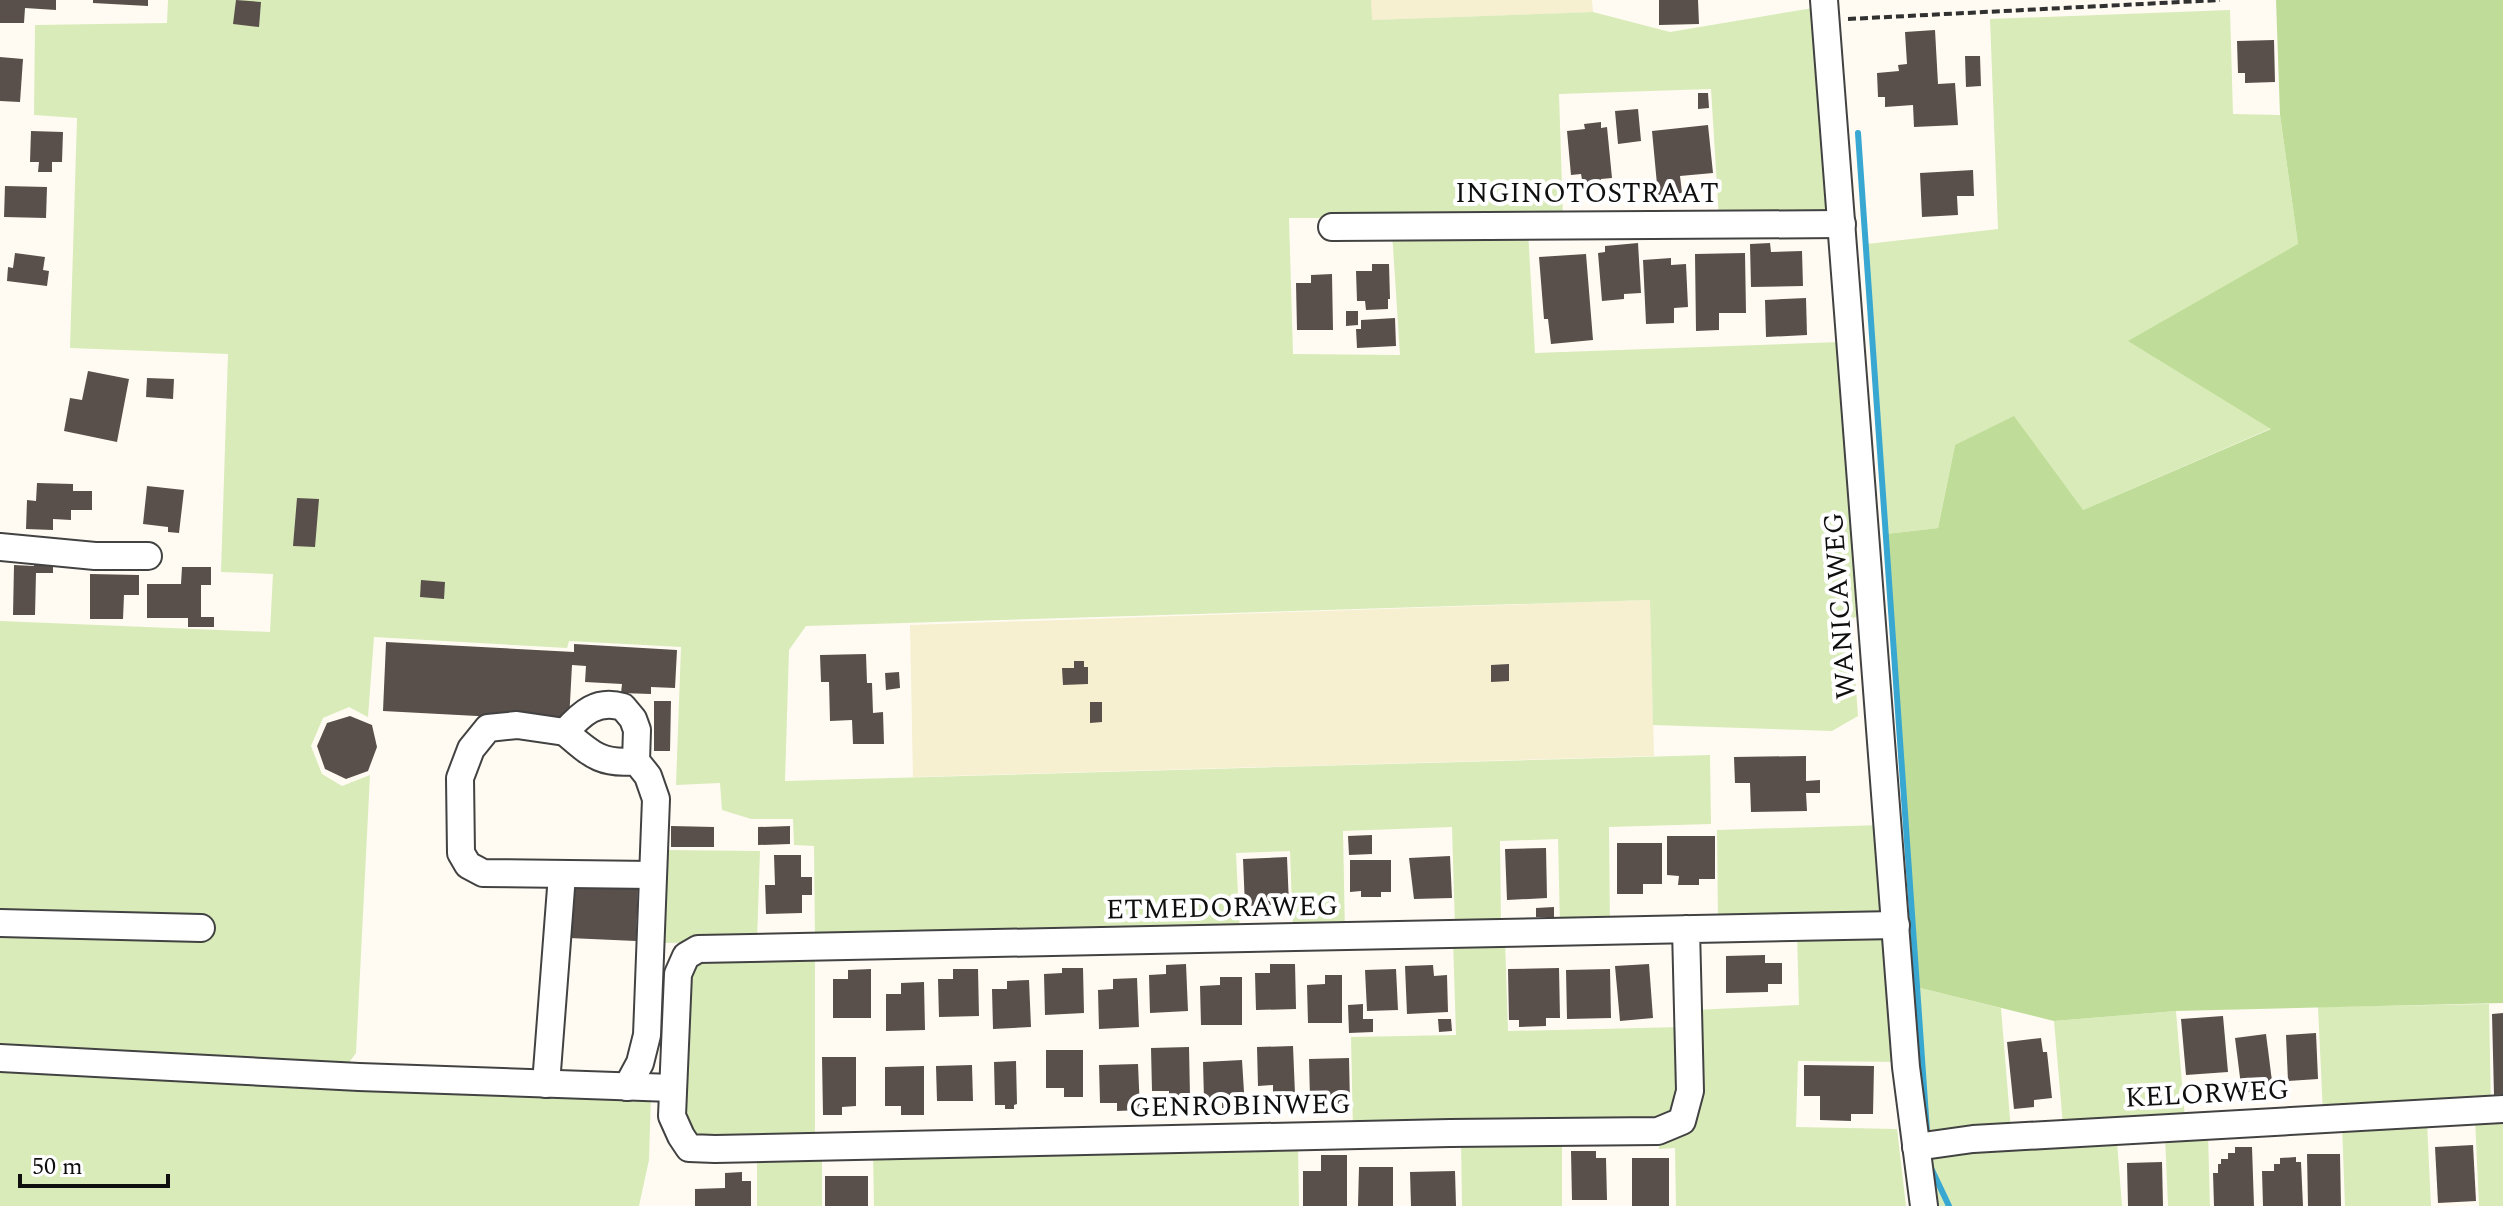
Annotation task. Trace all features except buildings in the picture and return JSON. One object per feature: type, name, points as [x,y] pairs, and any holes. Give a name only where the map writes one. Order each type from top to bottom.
[{"type":"street","name":"WANICAWEG","points":[[1825,10],[1896,925],[1924,1206]]},
{"type":"street","name":"INGINOTOSTRAAT","points":[[1332,227],[1842,224]]},
{"type":"street","points":[[0,547],[95,556],[148,556]]},
{"type":"street","points":[[0,1058],[650,1087],[640,1063],[647,1035],[656,799],[648,776],[636,761],[637,730],[623,707],[601,704],[580,715],[565,732]]},
{"type":"street","points":[[636,761],[618,763],[602,760],[565,732],[517,725],[488,728],[471,749],[460,778],[461,853],[468,865],[483,873],[653,875]]},
{"type":"street","points":[[546,1084],[562,875]]},
{"type":"street","points":[[0,923],[201,928]]},
{"type":"street","name":"ETMEDORAWEG","points":[[650,1087],[678,974],[686,956],[698,949],[1222,941],[1896,925]]},
{"type":"street","name":"GENROBINWEG","points":[[650,1087],[672,1116],[689,1148],[1658,1131],[1682,1121],[1690,1091],[1686,929]]},
{"type":"street","name":"KELORWEG","points":[[1916,1147],[1973,1139],[2503,1109]]},
{"type":"path","points":[[1825,10],[2220,0]]},
{"type":"shaded area","points":[[1371,0],[1592,0],[1593,12],[1371,20]]},
{"type":"shaded area","points":[[1650,600],[1654,756],[913,777],[910,625]]},
{"type":"green space","points":[[168,0],[1371,0],[1372,20],[1593,12],[1670,32],[1813,8],[1830,214],[1719,218],[1711,89],[1559,94],[1563,218],[1289,218],[1293,354],[1400,355],[1392,232],[1528,230],[1535,353],[1840,342],[1860,614],[1851,620],[1858,716],[1832,731],[1653,725],[1650,600],[806,626],[789,650],[785,781],[1710,755],[1711,824],[1609,827],[1610,926],[1560,927],[1558,839],[1500,841],[1501,926],[1455,928],[1452,827],[1343,831],[1345,933],[1293,934],[1290,851],[1236,853],[1240,934],[815,941],[814,846],[794,845],[793,819],[751,819],[722,810],[720,783],[676,785],[681,647],[569,641],[567,648],[374,637],[368,717],[349,707],[323,718],[311,746],[322,774],[342,786],[370,775],[356,1053],[347,1065],[0,1054],[0,621],[270,632],[273,574],[221,572],[228,354],[70,348],[77,118],[34,115],[35,25],[167,23]]},
{"type":"green space","points":[[2276,0],[2503,0],[2503,1003],[2176,1011],[2054,1021],[1916,987],[1886,534],[1938,528],[1955,445],[2014,416],[2083,510],[2271,429],[2128,341],[2298,244],[2280,115]]},
{"type":"green space","points":[[2230,10],[2233,114],[2280,115],[2298,244],[2272,428],[2083,510],[1955,445],[1938,528],[1886,534],[1867,244],[1998,229],[1990,19]]},
{"type":"green space","points":[[1881,825],[1887,906],[1880,915],[1718,922],[1717,830]]},
{"type":"green space","points":[[663,850],[760,851],[757,942],[657,943]]},
{"type":"green space","points":[[1876,934],[1885,939],[1899,1062],[1798,1061],[1796,1127],[1897,1129],[1906,1206],[1676,1206],[1675,1148],[1659,1149],[1659,1135],[1684,1126],[1693,1010],[1799,1005],[1797,935]]},
{"type":"green space","points":[[1453,939],[1505,939],[1508,1031],[1682,1027],[1684,1093],[1674,1115],[1654,1126],[1353,1131],[1351,1037],[1456,1035]]},
{"type":"green space","points":[[815,952],[815,1142],[711,1145],[684,1131],[691,959]]},
{"type":"green space","points":[[1916,987],[2001,1008],[2011,1131],[1928,1138]]},
{"type":"green space","points":[[2489,1004],[2491,1108],[2323,1114],[2318,1007]]},
{"type":"green space","points":[[2176,1011],[2185,1119],[2063,1125],[2054,1021]]},
{"type":"green space","points":[[0,1067],[651,1095],[649,1160],[639,1206],[0,1206]]},
{"type":"green space","points":[[2503,1117],[2503,1206],[2479,1206],[2475,1118]]},
{"type":"green space","points":[[2427,1122],[2431,1206],[2345,1206],[2342,1125]]},
{"type":"green space","points":[[2208,1133],[2210,1206],[2168,1206],[2165,1136]]},
{"type":"green space","points":[[1461,1140],[1562,1140],[1562,1206],[1462,1206]]},
{"type":"green space","points":[[2117,1142],[2122,1206],[1932,1206],[1926,1164],[1936,1152]]},
{"type":"green space","points":[[1298,1146],[1299,1206],[874,1206],[873,1153]]},
{"type":"green space","points":[[822,1152],[822,1206],[757,1206],[757,1153]]},
{"type":"waterway","points":[[1858,133],[1927,1131]]},
{"type":"waterway","points":[[1931,1168],[1949,1206]]}]
